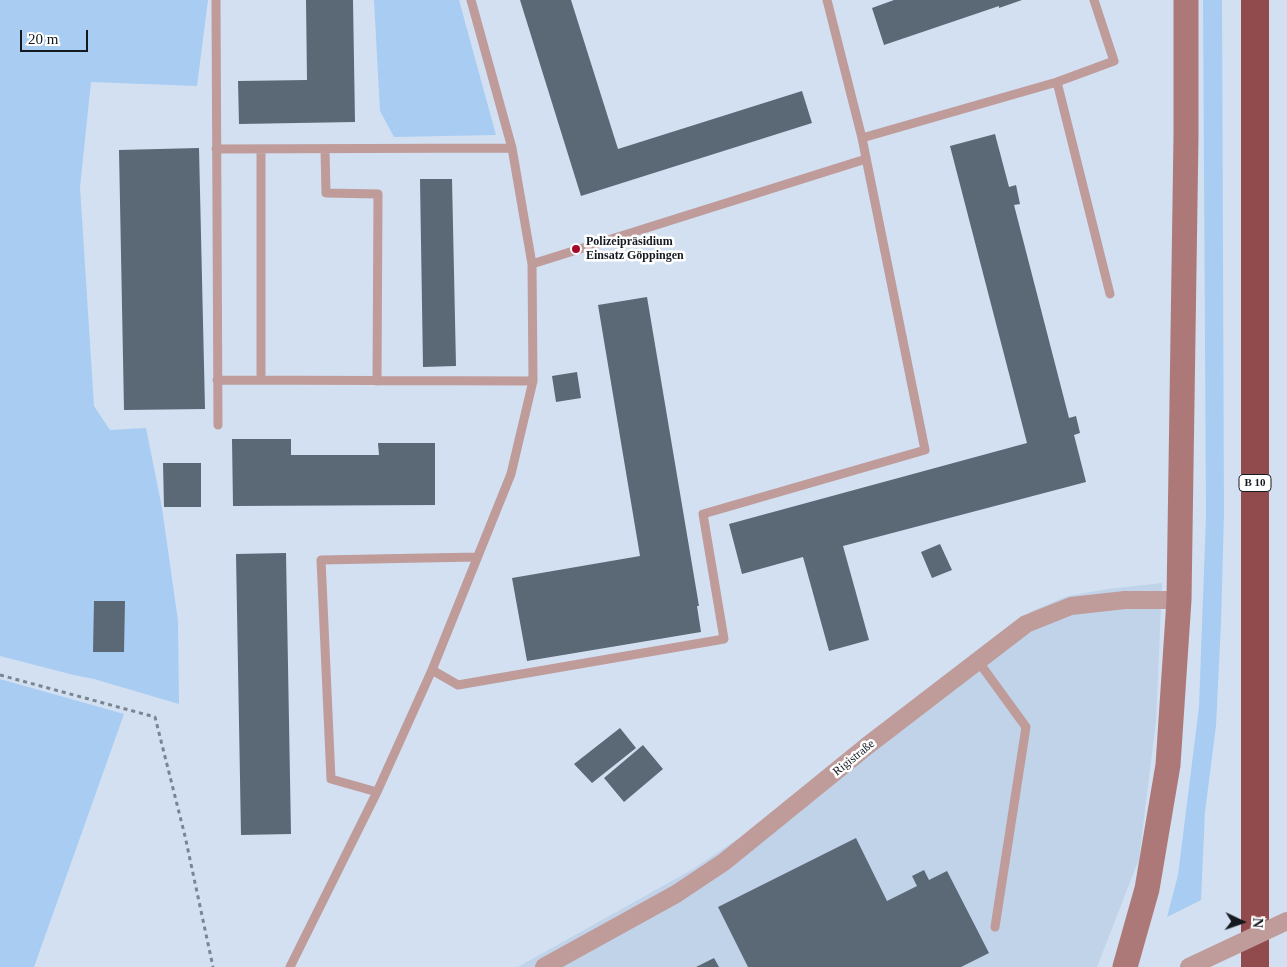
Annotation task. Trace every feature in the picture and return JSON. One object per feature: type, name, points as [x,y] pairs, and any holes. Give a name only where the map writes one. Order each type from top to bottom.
[{"type":"highway","name":"B 10","points":[[1255,0],[1255,967]]},
{"type":"main road","points":[[1125,967],[1147,890],[1168,765],[1179,600],[1186,165],[1186,0]]},
{"type":"street","name":"Rigistraße","points":[[544,967],[676,894],[724,862],[868,746],[1026,624],[1071,606],[1125,600],[1179,600]]},
{"type":"street","points":[[1189,967],[1287,921]]},
{"type":"lane","points":[[216,0],[218,425]]},
{"type":"lane","points":[[290,967],[377,792],[432,670],[511,474],[532,381],[532,264],[512,148],[471,0]]},
{"type":"lane","points":[[432,670],[458,685],[724,639],[703,514],[925,450],[862,138],[827,0]]},
{"type":"lane","points":[[862,138],[1057,82],[1114,61],[1094,0]]},
{"type":"lane","points":[[1057,82],[1110,294]]},
{"type":"lane","points":[[216,149],[512,148]]},
{"type":"lane","points":[[261,149],[261,380]]},
{"type":"lane","points":[[325,149],[326,192],[378,194],[377,380]]},
{"type":"lane","points":[[532,264],[866,159]]},
{"type":"lane","points":[[217,380],[532,381]]},
{"type":"lane","points":[[377,792],[330,779],[321,560],[477,557]]},
{"type":"lane","points":[[978,661],[1026,727],[995,927]]},
{"type":"path","points":[[0,675],[155,717],[185,836],[213,967]]},
{"type":"shaded area","points":[[0,0],[208,0],[197,86],[91,82],[80,187],[94,406],[110,430],[146,428],[162,508],[178,621],[179,704],[94,679],[0,656]]},
{"type":"shaded area","points":[[374,0],[459,0],[496,135],[394,137],[380,111]]},
{"type":"shaded area","points":[[1203,0],[1222,0],[1224,514],[1221,623],[1216,726],[1205,812],[1201,900],[1167,917],[1178,875],[1199,707],[1206,516]]},
{"type":"shaded area","points":[[1162,583],[1156,721],[1139,859],[1097,967],[518,967],[693,869],[745,834],[1032,611],[1068,596]]},
{"type":"shaded area","points":[[0,679],[124,714],[34,967],[0,967]]},
{"type":"building","points":[[306,0],[353,0],[355,122],[239,124],[238,81],[307,80]]},
{"type":"building","points":[[520,0],[571,0],[618,149],[802,91],[812,123],[581,196]]},
{"type":"building","points":[[894,0],[1022,0],[884,45],[872,8]]},
{"type":"building","points":[[995,134],[1009,187],[1016,185],[1020,204],[1014,205],[1069,418],[1076,416],[1080,433],[1074,435],[1086,482],[843,546],[869,640],[829,651],[803,557],[742,574],[729,524],[1027,443],[950,146]]},
{"type":"building","points":[[199,148],[205,409],[124,410],[119,150]]},
{"type":"building","points":[[420,179],[452,179],[456,366],[423,367]]},
{"type":"building","points":[[647,297],[699,606],[697,606],[701,632],[527,661],[512,578],[640,556],[598,305]]},
{"type":"building","points":[[577,372],[581,398],[556,402],[552,376]]},
{"type":"building","points":[[232,439],[291,439],[291,455],[379,455],[378,443],[435,443],[435,505],[233,506]]},
{"type":"building","points":[[163,463],[201,463],[201,507],[164,507]]},
{"type":"building","points":[[940,544],[952,570],[932,578],[921,552]]},
{"type":"building","points":[[286,553],[291,834],[241,835],[236,554]]},
{"type":"building","points":[[94,601],[125,601],[124,652],[93,652]]},
{"type":"building","points":[[620,728],[636,748],[592,783],[574,764]]},
{"type":"building","points":[[643,745],[663,769],[624,802],[604,778]]},
{"type":"building","points":[[856,838],[887,901],[917,886],[912,876],[924,870],[929,880],[947,871],[989,953],[961,967],[748,967],[718,907]]},
{"type":"building","points":[[714,958],[719,967],[696,967]]},
{"type":"place","name":"Polizeipräsidium Einsatz Göppingen","points":[[576,249]]}]
